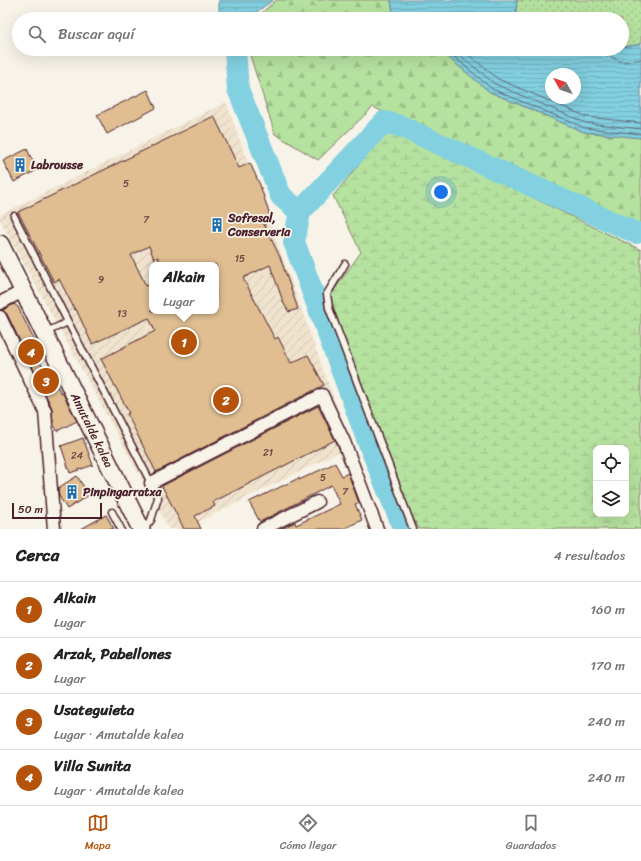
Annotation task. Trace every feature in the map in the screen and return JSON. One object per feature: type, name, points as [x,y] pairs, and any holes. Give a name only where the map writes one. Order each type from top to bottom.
[{"type":"main road","name":"Amutalde kalea","points":[[0,244],[143,529]]},
{"type":"street","points":[[0,302],[23,291]]},
{"type":"street","points":[[0,317],[45,410],[54,529]]},
{"type":"street","points":[[151,483],[322,395],[344,442],[376,529]]},
{"type":"street","points":[[262,529],[317,502]]},
{"type":"lane","points":[[14,216],[158,498],[151,520],[143,529]]},
{"type":"lane","points":[[345,264],[327,294],[329,308],[413,529]]},
{"type":"lane","points":[[44,333],[68,322]]},
{"type":"lane","points":[[112,512],[121,529]]},
{"type":"shaded area","points":[[226,102],[351,446],[184,529],[169,529],[0,220],[0,215]]},
{"type":"green space","points":[[276,0],[391,0],[393,12],[263,12]]},
{"type":"green space","points":[[517,0],[641,0],[641,43],[629,46],[629,12],[516,12]]},
{"type":"green space","points":[[250,56],[446,56],[490,92],[584,132],[641,138],[641,242],[373,107],[318,160],[275,134]]},
{"type":"green space","points":[[389,128],[641,250],[641,529],[419,529],[385,466],[330,296],[361,252],[333,196]]},
{"type":"water","points":[[219,0],[273,0],[256,12],[219,12]]},
{"type":"water","points":[[391,0],[517,0],[516,12],[393,12]]},
{"type":"water","points":[[641,43],[641,138],[584,132],[490,92],[446,56],[629,56],[629,46]]},
{"type":"building","points":[[148,90],[156,108],[107,134],[97,115]]},
{"type":"building","points":[[214,116],[239,168],[250,163],[260,185],[271,219],[263,222],[280,257],[298,309],[289,312],[284,304],[270,265],[243,278],[275,339],[278,337],[291,363],[308,355],[324,385],[156,472],[127,414],[129,413],[101,359],[155,331],[149,318],[92,344],[76,309],[75,310],[59,279],[54,282],[18,212]]},
{"type":"building","name":"Labrousse","points":[[27,149],[37,170],[14,182],[3,161]]},
{"type":"building","points":[[14,304],[18,307],[44,357],[38,359],[49,377],[51,376],[61,393],[62,392],[77,421],[57,431],[53,423],[52,408],[7,314],[3,310]]},
{"type":"building","points":[[318,406],[335,440],[213,502],[215,506],[195,516],[201,529],[184,529],[162,486]]},
{"type":"building","points":[[83,438],[93,465],[70,473],[61,446]]},
{"type":"building","points":[[335,463],[342,476],[348,473],[359,503],[355,504],[362,520],[343,529],[281,529],[295,522],[296,525],[340,504],[331,485],[260,522],[249,502],[299,478],[299,480]]},
{"type":"building","name":"Pinpingarratxa","points":[[77,476],[89,495],[67,509],[59,496],[58,488]]},
{"type":"building","points":[[106,515],[114,529],[81,529]]},
{"type":"waterway","points":[[236,56],[238,89],[281,196],[300,212],[294,242],[369,444],[404,529]]},
{"type":"waterway","points":[[300,212],[384,122],[400,126],[636,233]]},
{"type":"place","name":"Labrousse","points":[[20,165]]},
{"type":"place","name":"Sofresal, Conserveria","points":[[217,225]]},
{"type":"place","name":"Alkain","points":[[184,342]]},
{"type":"place","name":"Villa Sunita","points":[[31,352]]},
{"type":"place","name":"Usateguieta","points":[[46,381]]},
{"type":"place","name":"Arzak, Pabellones","points":[[226,400]]},
{"type":"place","name":"Pinpingarratxa","points":[[72,492]]}]
